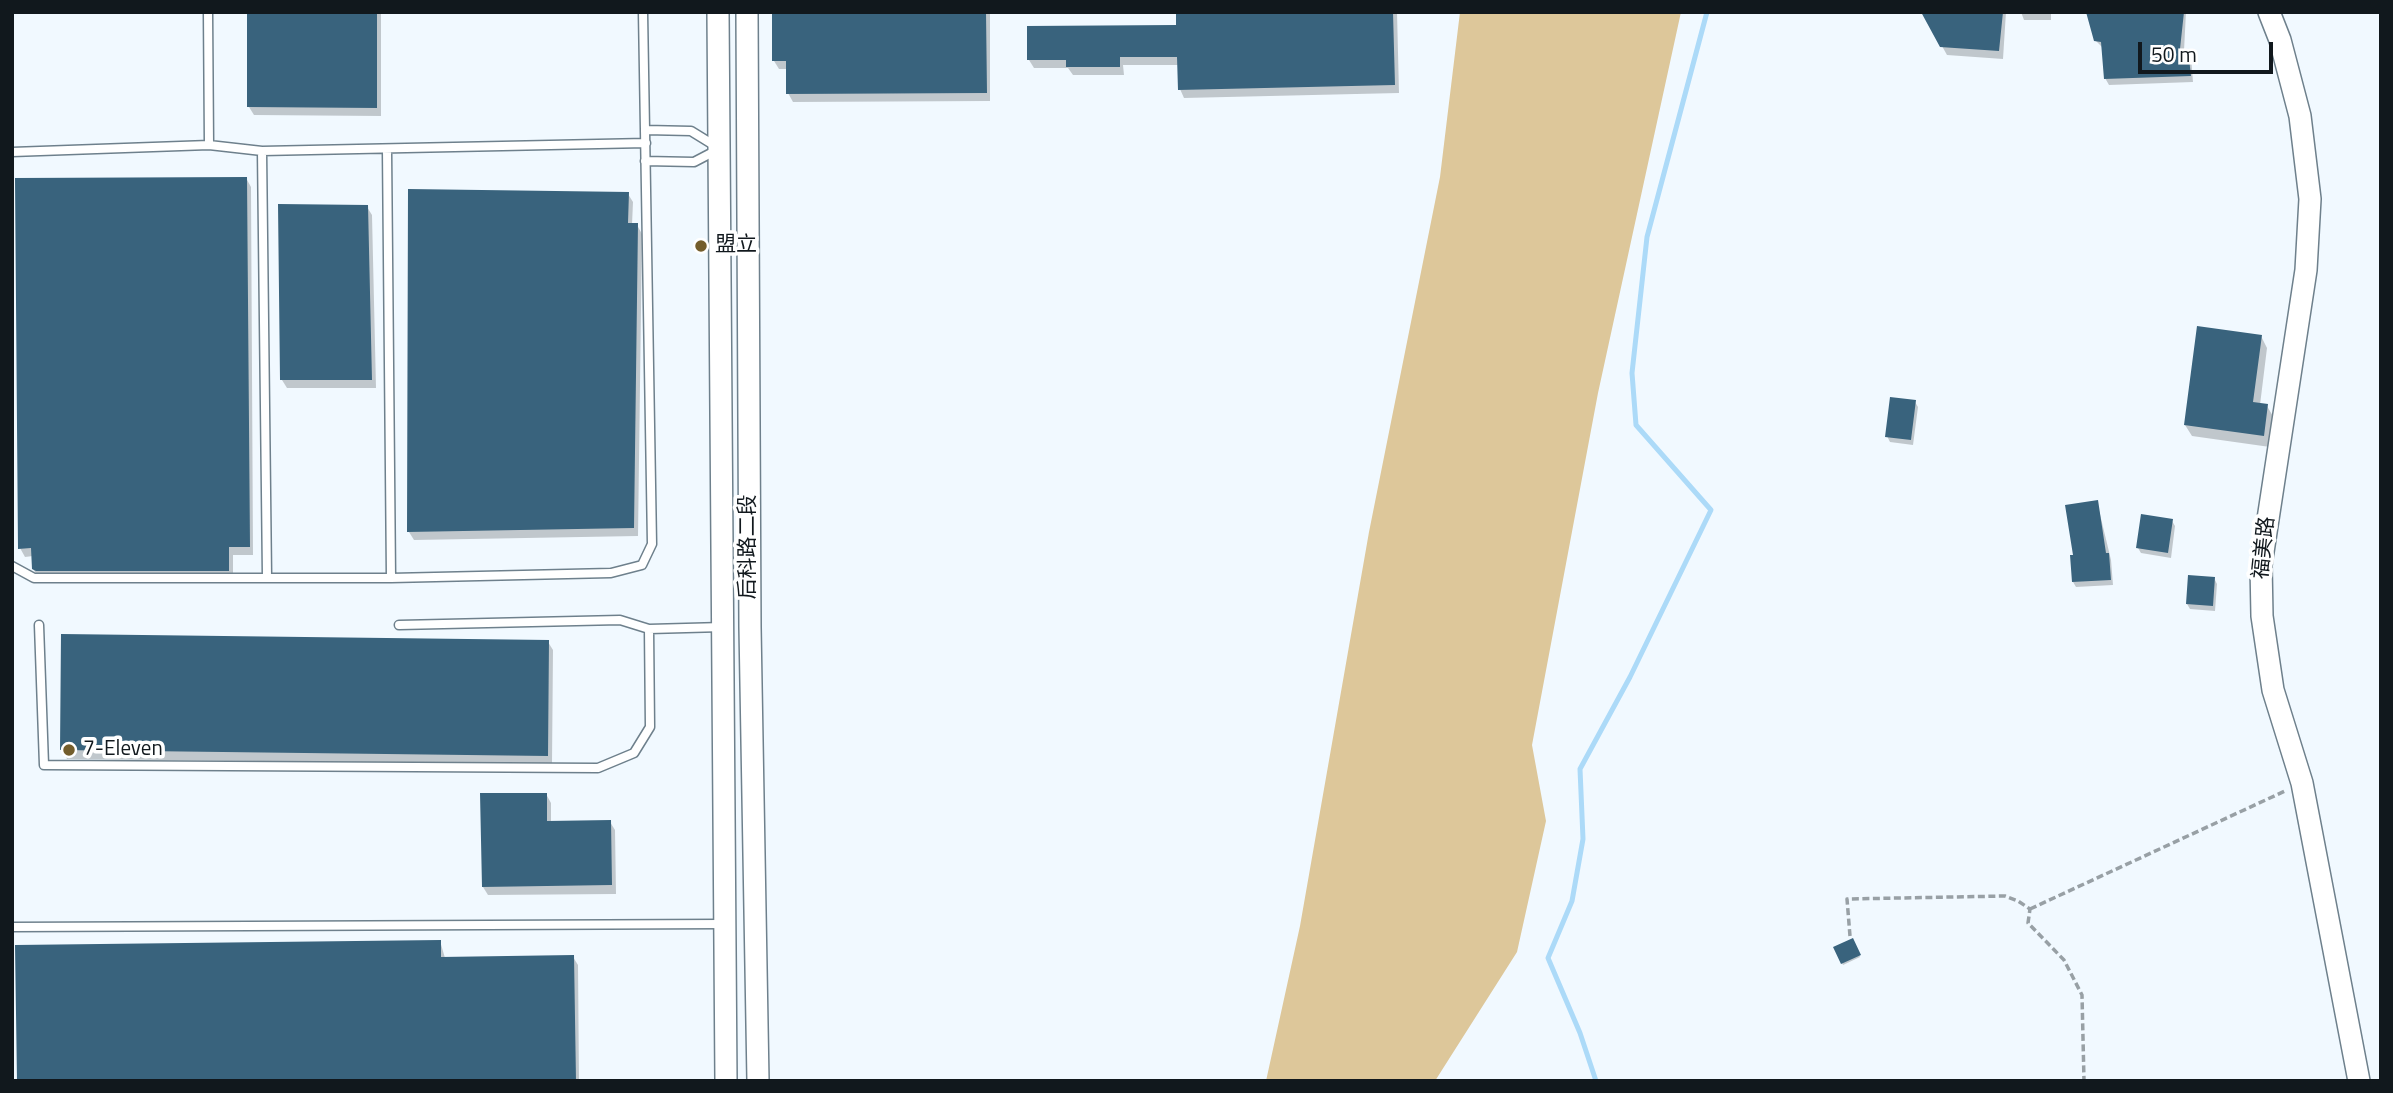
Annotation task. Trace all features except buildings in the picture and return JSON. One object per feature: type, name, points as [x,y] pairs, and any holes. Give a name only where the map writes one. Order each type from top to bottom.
[{"type":"street","name":"后科路二段","points":[[718,12],[726,1081]]},
{"type":"street","name":"后科路二段","points":[[747,12],[750,613],[758,1081]]},
{"type":"street","name":"福美路","points":[[2269,12],[2280,40],[2300,116],[2310,199],[2306,270],[2261,565],[2262,616],[2273,690],[2302,783],[2359,1081]]},
{"type":"street","points":[[719,148],[747,149]]},
{"type":"street","points":[[724,924],[756,922]]},
{"type":"lane","points":[[208,12],[209,145]]},
{"type":"lane","points":[[12,566],[34,578],[391,578],[611,573],[642,565],[652,544],[643,12]]},
{"type":"lane","points":[[645,161],[694,162],[719,148],[691,131],[646,130]]},
{"type":"lane","points":[[12,152],[209,145],[262,150],[387,150],[646,143]]},
{"type":"lane","points":[[262,150],[267,577]]},
{"type":"lane","points":[[387,150],[391,578]]},
{"type":"lane","points":[[399,625],[620,620],[649,629],[723,627]]},
{"type":"lane","points":[[39,625],[44,765],[598,768],[634,753],[650,727],[649,629]]},
{"type":"lane","points":[[12,926],[724,924]]},
{"type":"path","points":[[2030,909],[2302,783]]},
{"type":"path","points":[[1850,936],[1847,899],[1856,897],[2005,896],[2030,909]]},
{"type":"path","points":[[2030,909],[2028,923],[2064,960],[2082,995],[2084,1081]]},
{"type":"shaded area","points":[[1460,12],[1681,12],[1598,393],[1532,745],[1546,821],[1517,952],[1435,1081],[1266,1081],[1300,926],[1369,532],[1440,177]]},
{"type":"waterway","points":[[1596,1081],[1580,1033],[1548,958],[1572,901],[1583,839],[1580,769],[1630,677],[1711,510],[1636,425],[1632,373],[1647,237],[1707,12]]},
{"type":"place","name":"盟立","points":[[701,246]]},
{"type":"place","name":"7-Eleven","points":[[69,750]]}]
